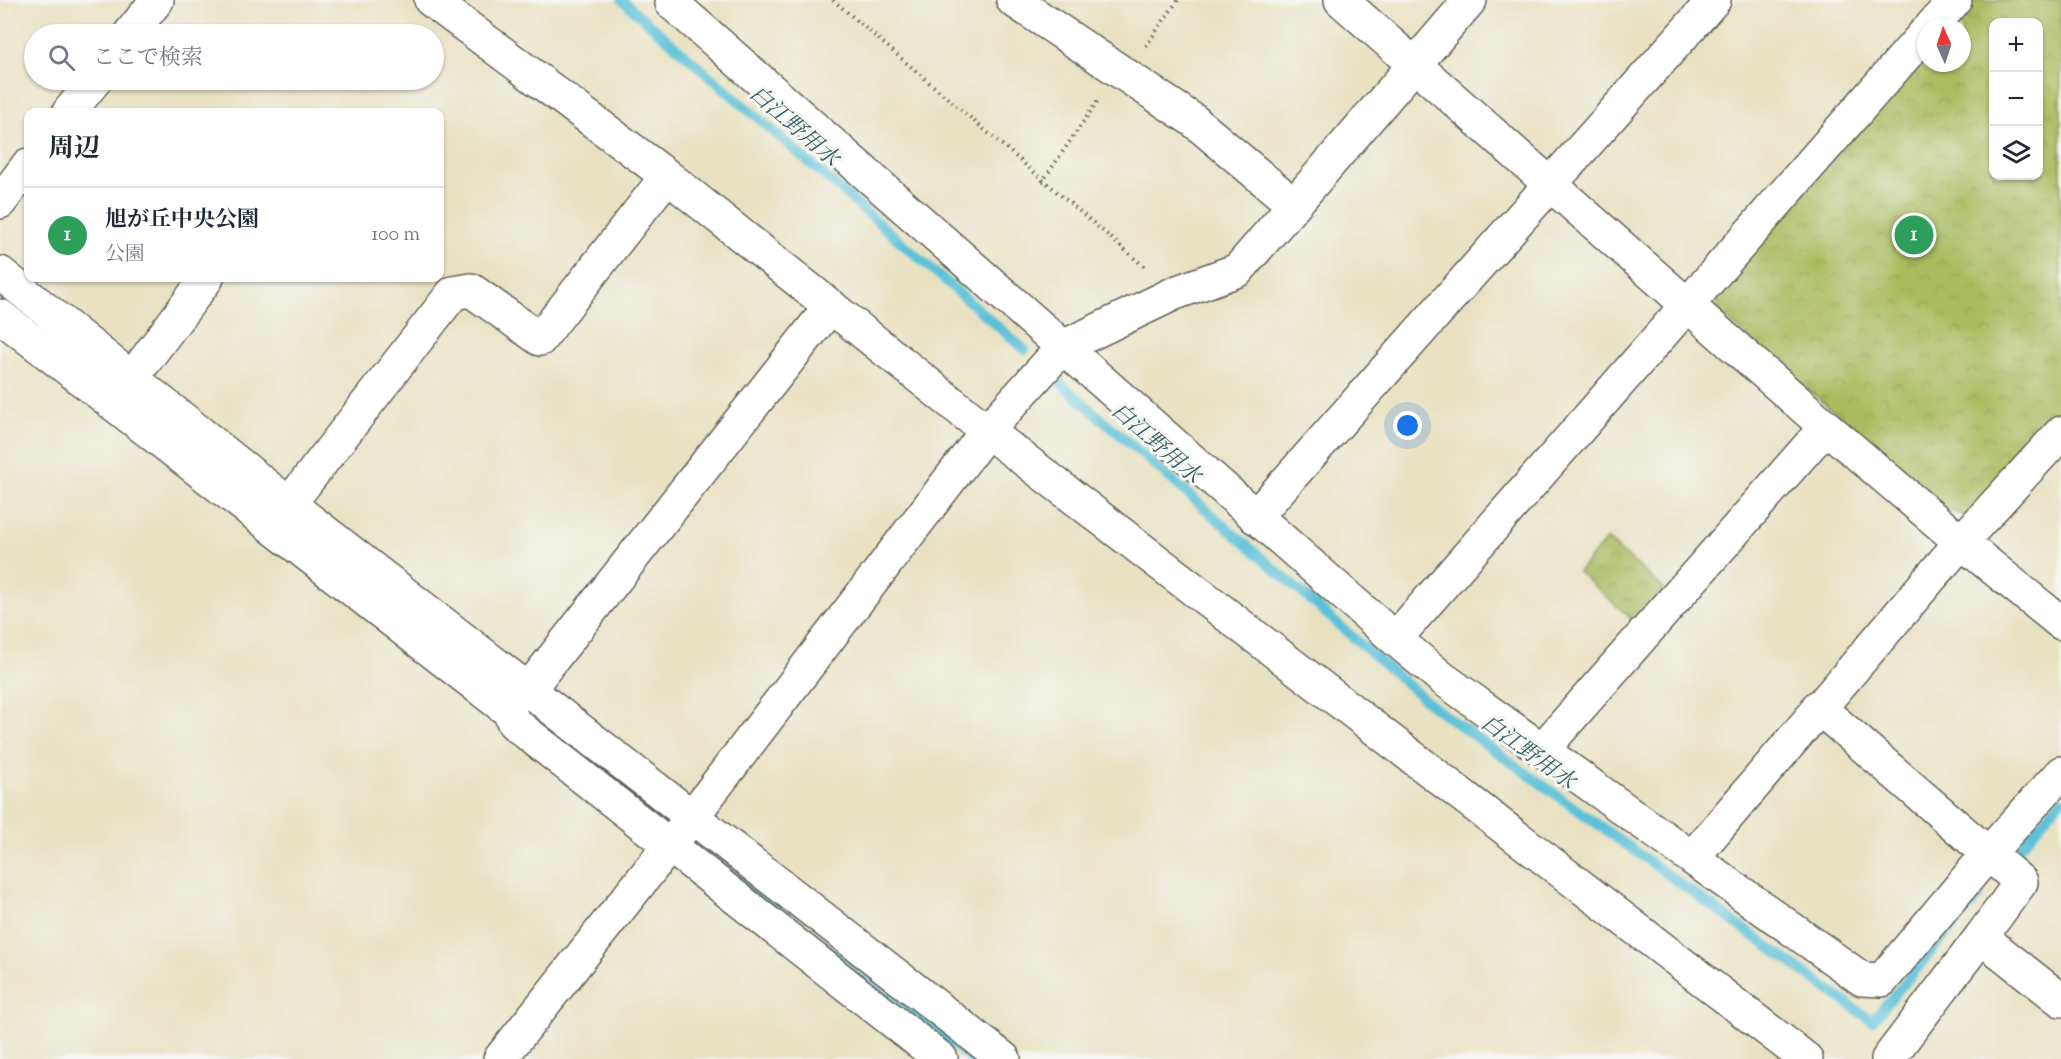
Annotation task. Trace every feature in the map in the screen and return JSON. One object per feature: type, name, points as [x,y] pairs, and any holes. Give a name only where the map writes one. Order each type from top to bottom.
[{"type":"street","points":[[138,24],[157,0]]},
{"type":"street","points":[[431,0],[667,176],[987,431],[1806,1059]]},
{"type":"street","points":[[674,0],[672,3],[1255,517],[1442,678],[1862,980],[1882,980],[1987,855],[2061,773]]},
{"type":"street","points":[[1013,0],[1193,120],[1294,205]]},
{"type":"street","points":[[1341,0],[1688,302],[1826,427],[1961,542],[2060,621]]},
{"type":"street","points":[[500,1059],[680,831],[987,431],[1063,347],[1175,293],[1238,270],[1470,0]]},
{"type":"street","points":[[1255,517],[1714,0]]},
{"type":"street","points":[[1939,18],[1955,0]]},
{"type":"street","points":[[1395,639],[1917,42]]},
{"type":"street","points":[[72,108],[87,90]]},
{"type":"street","points":[[0,202],[24,170]]},
{"type":"street","points":[[289,504],[453,293],[471,290],[540,339],[667,176]]},
{"type":"street","points":[[0,273],[289,504],[528,690],[680,831],[941,1059]]},
{"type":"street","points":[[132,378],[204,282]]},
{"type":"street","points":[[528,690],[831,306]]},
{"type":"street","points":[[0,316],[509,711],[513,723],[680,831],[1004,1059]]},
{"type":"street","points":[[1542,750],[1826,427]]},
{"type":"street","points":[[1692,858],[1818,707],[1961,542],[2061,433]]},
{"type":"street","points":[[1818,707],[2021,882],[1888,1059]]},
{"type":"street","points":[[1981,937],[2061,1000]]},
{"type":"path","points":[[833,0],[1042,182],[1175,293]]},
{"type":"path","points":[[1042,182],[1178,0]]},
{"type":"green space","points":[[1974,0],[2061,0],[2061,413],[1970,516],[1948,511],[1718,311],[1714,294],[1917,64],[1917,72],[1971,72],[1971,18],[1958,18]]},
{"type":"green space","points":[[1607,539],[1664,589],[1635,622],[1578,572]]},
{"type":"waterway","name":"白江野用水","points":[[622,0],[1025,350]]},
{"type":"waterway","name":"白江野用水","points":[[1059,382],[1431,705],[1872,1021],[1979,896]]},
{"type":"waterway","points":[[624,788],[972,1059]]},
{"type":"waterway","name":"白江野用水","points":[[2013,855],[2061,800]]},
{"type":"place","name":"旭が丘中央公園","points":[[1914,235]]}]
